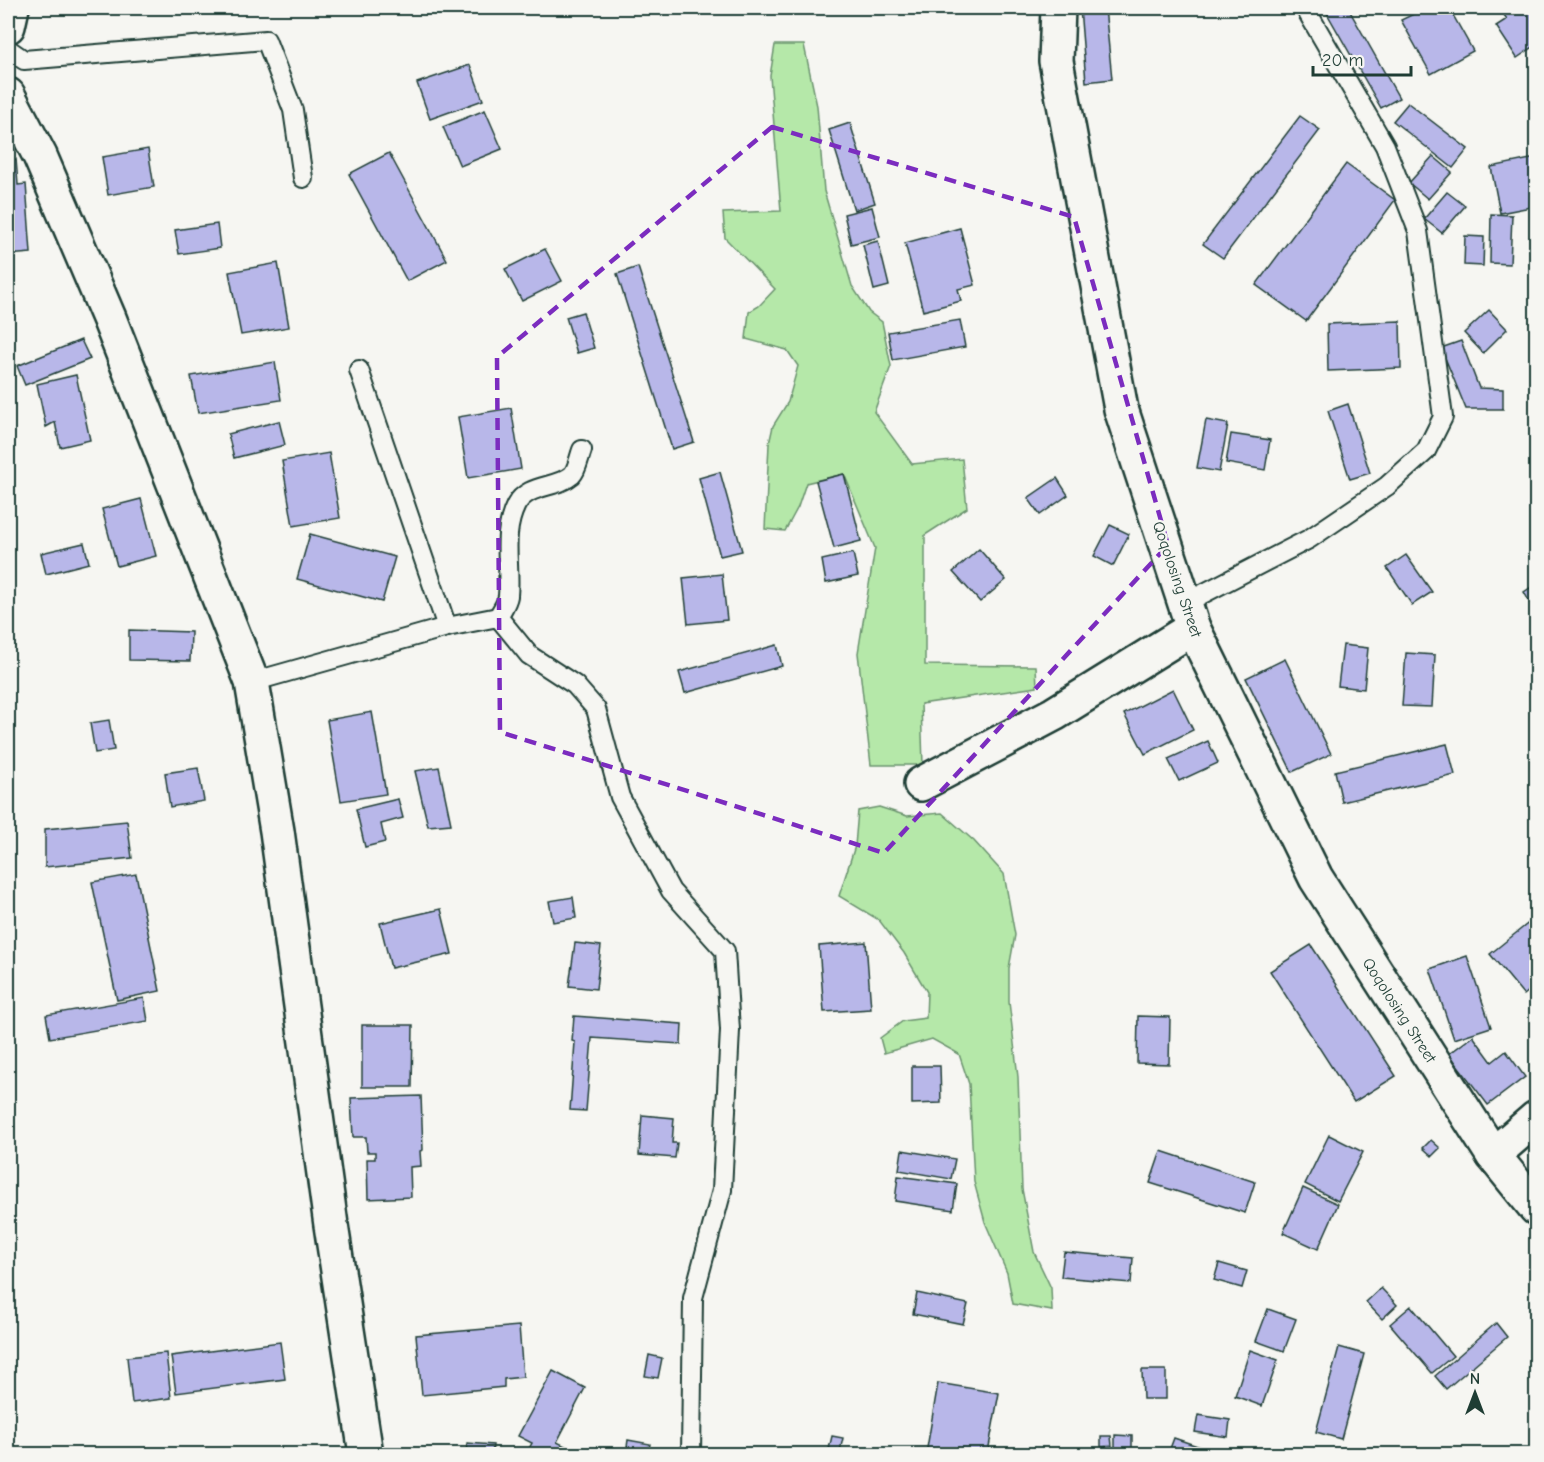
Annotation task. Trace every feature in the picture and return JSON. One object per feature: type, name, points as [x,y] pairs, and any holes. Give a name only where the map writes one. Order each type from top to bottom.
[{"type":"street","points":[[8,26],[12,8]]},
{"type":"street","name":"Qoqolosing Street","points":[[1058,8],[1056,61],[1121,410],[1189,616],[1316,879],[1493,1155],[1536,1208]]},
{"type":"street","points":[[8,95],[40,156],[109,318],[252,682],[277,831],[326,1190],[366,1455]]},
{"type":"street","points":[[921,784],[1054,714],[1189,616]]},
{"type":"street","points":[[1493,1155],[1536,1118]]},
{"type":"lane","points":[[1189,616],[1387,486],[1426,451],[1443,417],[1418,231],[1385,146],[1305,8]]},
{"type":"lane","points":[[8,49],[24,60],[266,40],[293,110],[303,178]]},
{"type":"lane","points":[[359,369],[447,627]]},
{"type":"lane","points":[[498,617],[508,598],[506,554],[510,525],[517,503],[538,487],[563,481],[574,474],[582,450]]},
{"type":"lane","points":[[252,682],[447,627],[498,617]]},
{"type":"lane","points":[[498,617],[529,655],[575,684],[596,709],[620,797],[671,891],[725,951],[730,1030],[722,1190],[693,1298],[691,1455]]},
{"type":"highlighted area","points":[[772,127],[1074,217],[1168,545],[884,853],[500,732],[497,357]]},
{"type":"green space","points":[[775,45],[804,45],[817,106],[824,191],[852,286],[869,312],[882,322],[891,366],[874,412],[912,464],[962,459],[967,508],[925,535],[925,665],[1036,666],[1037,687],[921,704],[923,765],[871,765],[858,653],[875,548],[844,474],[806,483],[798,507],[785,531],[765,529],[769,444],[773,426],[788,402],[798,366],[787,350],[746,339],[749,312],[759,306],[775,289],[725,238],[723,213],[781,211],[770,76]]},
{"type":"green space","points":[[879,807],[907,816],[942,813],[974,841],[1004,874],[1015,935],[1009,968],[1009,1002],[1018,1077],[1022,1189],[1034,1252],[1051,1288],[1052,1311],[1013,1304],[1007,1273],[985,1222],[974,1182],[969,1084],[959,1054],[932,1039],[884,1053],[880,1038],[903,1021],[926,1018],[927,992],[904,953],[879,920],[839,896],[855,846],[858,811]]},
{"type":"building","points":[[1080,8],[1105,8],[1112,79],[1086,82]]},
{"type":"building","points":[[1324,8],[1348,8],[1399,98],[1381,108]]},
{"type":"building","points":[[1426,8],[1449,8],[1473,51],[1431,74],[1401,20]]},
{"type":"building","points":[[1499,8],[1536,8],[1536,45],[1517,58],[1496,26],[1507,19]]},
{"type":"building","points":[[470,65],[483,100],[430,119],[417,83]]},
{"type":"building","points":[[1408,103],[1468,149],[1453,168],[1393,121]]},
{"type":"building","points":[[485,110],[502,149],[460,166],[443,127]]},
{"type":"building","points":[[1300,116],[1320,130],[1223,258],[1203,244]]},
{"type":"building","points":[[850,123],[875,203],[854,210],[829,130]]},
{"type":"building","points":[[148,149],[154,187],[108,195],[102,157]]},
{"type":"building","points":[[389,153],[447,260],[407,281],[349,174]]},
{"type":"building","points":[[1433,156],[1452,172],[1428,199],[1409,183]]},
{"type":"building","points":[[1536,158],[1536,206],[1500,213],[1491,167]]},
{"type":"building","points":[[16,159],[18,185],[26,184],[31,253],[8,255],[8,160]]},
{"type":"building","points":[[1346,164],[1395,200],[1306,321],[1256,285]]},
{"type":"building","points":[[1447,192],[1465,206],[1442,233],[1424,219]]},
{"type":"building","points":[[872,207],[880,237],[851,244],[844,214]]},
{"type":"building","points":[[1491,214],[1512,215],[1510,264],[1490,263]]},
{"type":"building","points":[[217,224],[220,248],[179,254],[175,230]]},
{"type":"building","points":[[960,228],[975,285],[958,289],[961,301],[923,311],[905,243]]},
{"type":"building","points":[[1465,236],[1484,237],[1483,266],[1464,265]]},
{"type":"building","points":[[878,241],[889,286],[874,290],[863,245]]},
{"type":"building","points":[[545,249],[562,281],[522,301],[505,269]]},
{"type":"building","points":[[278,263],[289,327],[241,335],[229,272]]},
{"type":"building","points":[[638,267],[694,442],[672,449],[617,274]]},
{"type":"building","points":[[1489,310],[1507,329],[1483,353],[1464,333]]},
{"type":"building","points":[[583,312],[594,348],[577,353],[566,317]]},
{"type":"building","points":[[960,320],[965,347],[893,360],[888,332]]},
{"type":"building","points":[[1400,321],[1401,368],[1328,371],[1327,324]]},
{"type":"building","points":[[81,340],[90,359],[25,385],[17,366]]},
{"type":"building","points":[[1461,341],[1479,388],[1503,389],[1503,409],[1466,409],[1441,348]]},
{"type":"building","points":[[275,362],[281,400],[198,413],[191,376]]},
{"type":"building","points":[[76,375],[90,440],[60,447],[55,422],[46,427],[37,384]]},
{"type":"building","points":[[1348,404],[1370,473],[1350,479],[1328,411]]},
{"type":"building","points":[[511,408],[521,469],[468,478],[458,417]]},
{"type":"building","points":[[1206,420],[1228,424],[1219,472],[1197,468]]},
{"type":"building","points":[[279,421],[285,445],[234,458],[228,434]]},
{"type":"building","points":[[1231,434],[1270,440],[1265,470],[1226,463]]},
{"type":"building","points":[[329,453],[340,518],[293,526],[282,461]]},
{"type":"building","points":[[720,472],[742,551],[720,556],[699,478]]},
{"type":"building","points":[[844,474],[861,541],[834,548],[816,481]]},
{"type":"building","points":[[1057,478],[1068,495],[1040,515],[1028,498]]},
{"type":"building","points":[[141,499],[156,556],[117,566],[102,509]]},
{"type":"building","points":[[1110,525],[1129,534],[1113,566],[1094,556]]},
{"type":"building","points":[[310,534],[395,557],[382,602],[297,579]]},
{"type":"building","points":[[84,543],[89,563],[46,574],[41,553]]},
{"type":"building","points":[[979,549],[1006,580],[980,602],[953,572]]},
{"type":"building","points":[[853,553],[858,576],[826,583],[822,560]]},
{"type":"building","points":[[1406,555],[1432,592],[1412,605],[1387,568]]},
{"type":"building","points":[[722,574],[727,620],[688,624],[683,578]]},
{"type":"building","points":[[1536,584],[1536,606],[1533,608],[1524,592]]},
{"type":"building","points":[[129,630],[191,632],[190,661],[129,660]]},
{"type":"building","points":[[777,645],[782,666],[685,693],[679,672]]},
{"type":"building","points":[[1343,645],[1368,648],[1364,689],[1338,686]]},
{"type":"building","points":[[1406,653],[1435,655],[1432,707],[1402,706]]},
{"type":"building","points":[[1285,659],[1331,754],[1292,772],[1246,678]]},
{"type":"building","points":[[1173,689],[1193,730],[1145,754],[1124,714]]},
{"type":"building","points":[[372,712],[386,794],[341,801],[327,720]]},
{"type":"building","points":[[109,720],[114,750],[95,753],[90,723]]},
{"type":"building","points":[[1208,741],[1218,763],[1179,781],[1168,759]]},
{"type":"building","points":[[1447,744],[1455,775],[1342,802],[1335,771]]},
{"type":"building","points":[[439,767],[451,824],[428,826],[415,771]]},
{"type":"building","points":[[198,768],[204,801],[170,807],[165,773]]},
{"type":"building","points":[[398,799],[403,818],[381,824],[385,842],[365,847],[356,809]]},
{"type":"building","points":[[127,821],[132,858],[45,867],[45,829]]},
{"type":"building","points":[[136,874],[160,991],[117,1000],[92,882]]},
{"type":"building","points":[[573,897],[576,918],[553,922],[549,901]]},
{"type":"building","points":[[441,909],[452,954],[391,968],[380,923]]},
{"type":"building","points":[[1531,921],[1536,928],[1536,985],[1524,995],[1490,954]]},
{"type":"building","points":[[866,942],[871,1009],[824,1012],[819,946]]},
{"type":"building","points":[[575,943],[601,946],[596,989],[569,986]]},
{"type":"building","points":[[1311,945],[1396,1076],[1354,1102],[1270,971]]},
{"type":"building","points":[[1467,956],[1491,1027],[1454,1039],[1430,969]]},
{"type":"building","points":[[144,998],[148,1021],[50,1038],[46,1015]]},
{"type":"building","points":[[574,1016],[682,1024],[681,1044],[592,1038],[586,1111],[570,1110],[575,1042],[572,1041]]},
{"type":"building","points":[[1138,1016],[1170,1017],[1169,1064],[1137,1063]]},
{"type":"building","points":[[362,1025],[413,1025],[412,1087],[362,1087]]},
{"type":"building","points":[[1473,1036],[1492,1062],[1506,1051],[1525,1077],[1488,1105],[1449,1054]]},
{"type":"building","points":[[912,1066],[940,1066],[941,1103],[912,1104]]},
{"type":"building","points":[[421,1096],[423,1150],[420,1151],[421,1166],[410,1167],[411,1197],[368,1199],[367,1159],[375,1159],[375,1152],[367,1152],[366,1137],[353,1137],[351,1098]]},
{"type":"building","points":[[642,1115],[674,1118],[672,1143],[677,1143],[675,1158],[639,1155]]},
{"type":"building","points":[[1329,1135],[1363,1152],[1338,1201],[1305,1184]]},
{"type":"building","points":[[1431,1140],[1440,1148],[1432,1156],[1423,1148]]},
{"type":"building","points":[[902,1150],[955,1159],[951,1179],[899,1170]]},
{"type":"building","points":[[1161,1151],[1255,1182],[1245,1213],[1150,1183]]},
{"type":"building","points":[[898,1176],[957,1184],[953,1210],[895,1201]]},
{"type":"building","points":[[1303,1188],[1338,1204],[1318,1249],[1283,1233]]},
{"type":"building","points":[[1064,1252],[1133,1258],[1131,1283],[1061,1277]]},
{"type":"building","points":[[1219,1263],[1247,1271],[1242,1288],[1214,1280]]},
{"type":"building","points":[[1381,1288],[1397,1305],[1382,1319],[1366,1302]]},
{"type":"building","points":[[917,1293],[968,1304],[963,1324],[913,1314]]},
{"type":"building","points":[[1411,1306],[1453,1356],[1432,1373],[1390,1324]]},
{"type":"building","points":[[1268,1309],[1296,1319],[1284,1351],[1256,1341]]},
{"type":"building","points":[[1496,1323],[1507,1337],[1446,1389],[1435,1376]]},
{"type":"building","points":[[519,1326],[523,1377],[504,1379],[504,1387],[422,1395],[416,1335]]},
{"type":"building","points":[[280,1342],[285,1379],[176,1393],[171,1356]]},
{"type":"building","points":[[1339,1347],[1364,1354],[1341,1439],[1316,1432]]},
{"type":"building","points":[[1250,1350],[1278,1360],[1262,1406],[1235,1396]]},
{"type":"building","points":[[166,1353],[171,1398],[132,1403],[127,1357]]},
{"type":"building","points":[[649,1355],[662,1358],[658,1378],[645,1376]]},
{"type":"building","points":[[1142,1370],[1166,1370],[1166,1399],[1143,1399]]},
{"type":"building","points":[[553,1371],[585,1388],[557,1442],[581,1454],[526,1454],[532,1443],[518,1436]]},
{"type":"building","points":[[938,1383],[999,1393],[988,1452],[983,1451],[982,1454],[926,1454]]},
{"type":"building","points":[[1198,1415],[1230,1420],[1228,1437],[1195,1432]]},
{"type":"building","points":[[1115,1435],[1132,1436],[1132,1454],[1115,1454]]},
{"type":"building","points":[[832,1436],[843,1438],[840,1451],[829,1449]]},
{"type":"building","points":[[1101,1436],[1111,1436],[1112,1446],[1101,1447]]},
{"type":"building","points":[[1174,1438],[1215,1452],[1214,1454],[1168,1454]]},
{"type":"building","points":[[628,1440],[650,1444],[648,1454],[626,1454]]},
{"type":"building","points":[[467,1443],[493,1445],[492,1454],[466,1454]]}]
